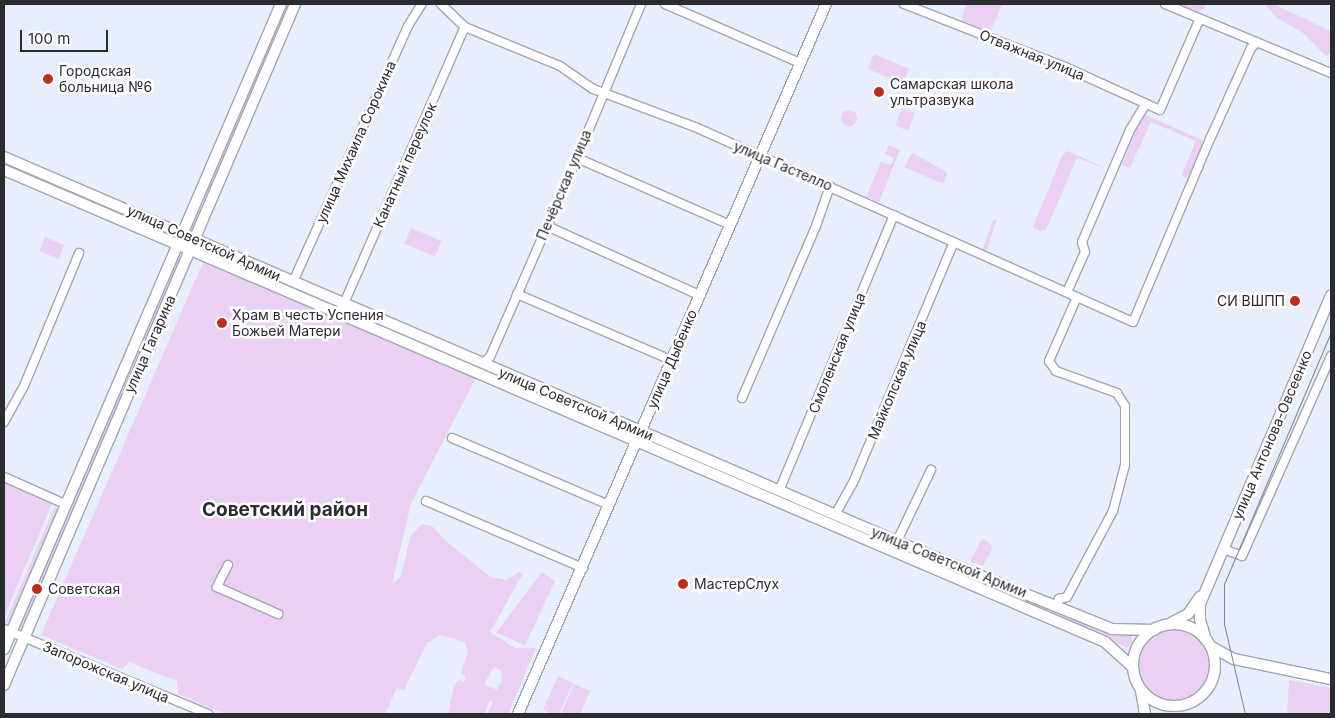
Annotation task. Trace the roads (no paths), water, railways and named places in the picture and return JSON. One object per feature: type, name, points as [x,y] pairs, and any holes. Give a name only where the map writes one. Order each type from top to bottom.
[{"type":"main road","name":"улица Гагарина","points":[[4,649],[7,631],[65,504],[281,4]]},
{"type":"main road","name":"улица Гагарина","points":[[4,685],[295,4]]},
{"type":"main road","name":"улица Дыбенко","points":[[518,714],[583,568],[638,436],[826,4]]},
{"type":"main road","name":"улица Советской Армии","points":[[4,157],[483,363],[638,436],[895,546],[983,576],[1112,629],[1154,630]]},
{"type":"main road","points":[[9,172],[18,163]]},
{"type":"main road","name":"улица Советской Армии","points":[[9,172],[478,374],[779,491],[835,515],[979,587],[1104,642],[1133,667]]},
{"type":"main road","points":[[198,197],[211,203]]},
{"type":"main road","name":"улица Антонова-Овсеенко","points":[[1204,637],[1199,612],[1212,574],[1331,296]]},
{"type":"main road","points":[[478,374],[483,363]]},
{"type":"main road","name":"улица Антонова-Овсеенко","points":[[1164,625],[1188,614],[1212,574]]},
{"type":"main road","points":[[979,587],[983,576]]},
{"type":"main road","points":[[1145,714],[1141,690],[1133,667],[1138,646],[1154,630],[1164,625],[1186,626],[1204,637],[1212,648],[1234,659],[1331,679]]},
{"type":"main road","points":[[1212,648],[1215,675]]},
{"type":"main road","points":[[1160,714],[1201,697],[1215,675],[1234,659]]},
{"type":"main road","points":[[1141,690],[1159,704],[1181,706]]},
{"type":"street","name":"улица Михаила Сорокина","points":[[293,282],[408,26],[422,4]]},
{"type":"street","name":"улица Гастелло","points":[[441,4],[465,26],[560,66],[603,92],[830,186],[1133,322],[1210,139],[1251,48],[1257,42]]},
{"type":"street","name":"Печёрская улица","points":[[483,363],[490,357],[577,158],[641,4]]},
{"type":"street","points":[[665,4],[800,63]]},
{"type":"street","name":"Отважная улица","points":[[904,4],[1160,110],[1200,18]]},
{"type":"street","points":[[1165,4],[1331,73]]},
{"type":"street","name":"Канатный переулок","points":[[339,314],[465,26]]},
{"type":"street","points":[[1067,292],[1085,252],[1082,242],[1130,130],[1146,103]]},
{"type":"street","points":[[577,158],[730,225]]},
{"type":"street","points":[[742,398],[816,226],[830,186]]},
{"type":"street","name":"Смоленская улица","points":[[779,491],[894,215]]},
{"type":"street","points":[[547,226],[699,295]]},
{"type":"street","name":"Майкопская улица","points":[[835,515],[853,483],[954,242]]},
{"type":"street","points":[[4,422],[24,386],[80,253]]},
{"type":"street","points":[[517,294],[671,360]]},
{"type":"street","points":[[1056,606],[1059,599],[1068,597],[1113,511],[1125,465],[1125,406],[1117,393],[1056,371],[1049,361],[1077,296]]},
{"type":"street","points":[[1223,549],[1242,556],[1331,356]]},
{"type":"street","points":[[452,438],[610,505]]},
{"type":"street","points":[[895,546],[931,470]]},
{"type":"street","points":[[4,478],[65,504]]},
{"type":"street","points":[[426,501],[583,568]]},
{"type":"street","points":[[228,565],[217,587],[278,614]]},
{"type":"street","name":"Запорожская улица","points":[[7,631],[208,714]]},
{"type":"tram line","points":[[1245,714],[1224,624],[1224,584],[1331,332]]},
{"type":"place","name":"Городская больница №6","points":[[48,79]]},
{"type":"place","name":"Самарская школа ультразвука","points":[[879,92]]},
{"type":"place","name":"СИ ВШПП","points":[[1295,301]]},
{"type":"place","name":"Храм в честь Успения Божьей Матери","points":[[222,323]]},
{"type":"place","name":"МастерСлух","points":[[683,584]]},
{"type":"place","name":"Советская","points":[[37,589]]},
{"type":"district","name":"Советский район","points":[[285,510]]}]
